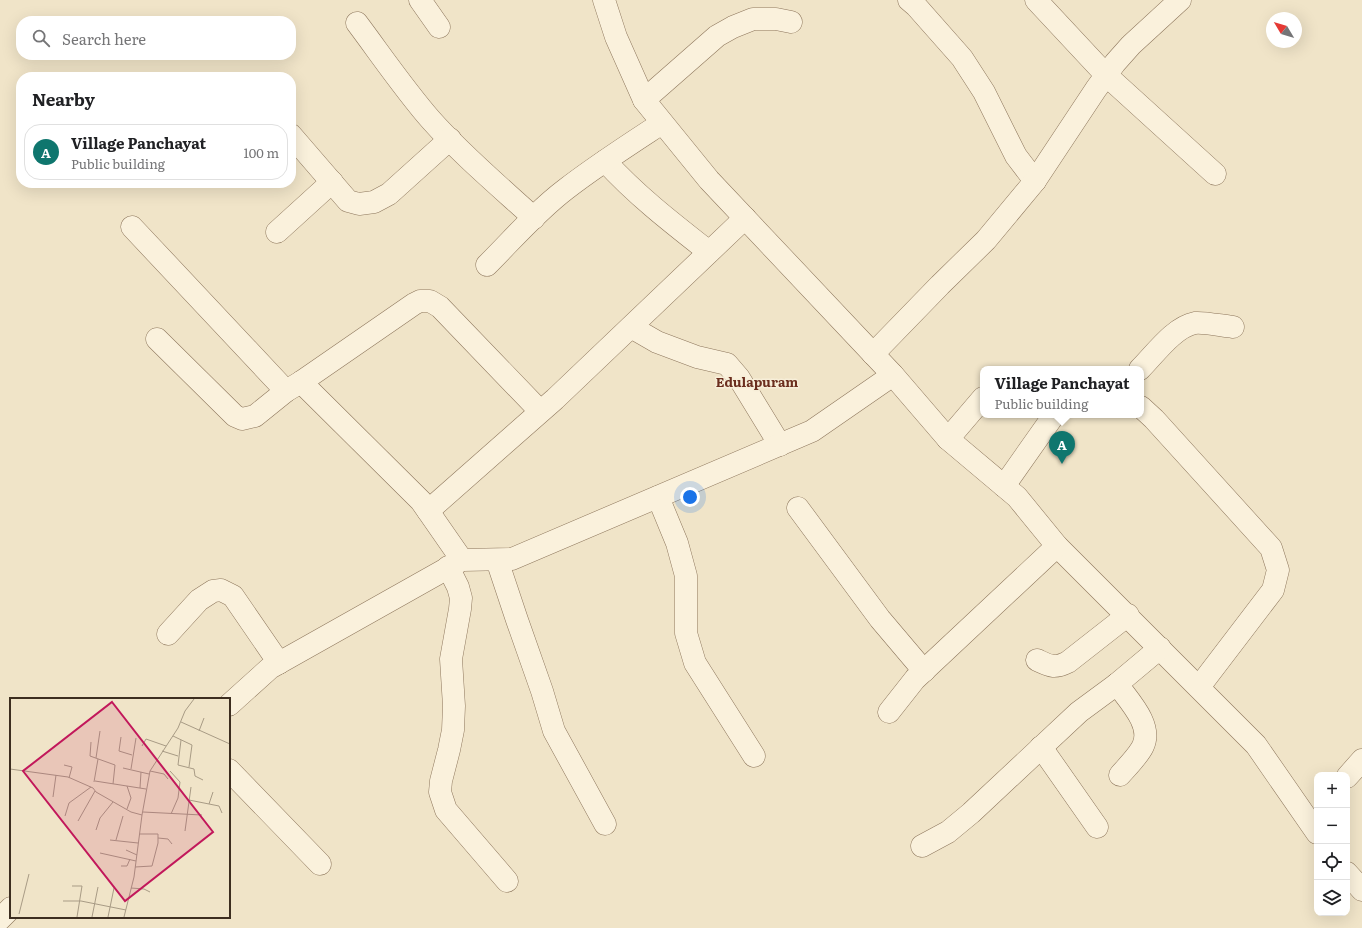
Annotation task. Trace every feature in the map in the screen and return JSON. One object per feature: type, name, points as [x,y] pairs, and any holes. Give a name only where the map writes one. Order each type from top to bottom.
[{"type":"street","points":[[420,0],[439,27]]},
{"type":"street","points":[[604,0],[616,37],[644,100],[709,180],[893,375],[948,439],[1017,497],[1057,546],[1256,745],[1314,821]]},
{"type":"street","points":[[909,0],[962,58],[984,92],[1016,156],[1034,181]]},
{"type":"street","points":[[1036,0],[1106,75],[1215,174]]},
{"type":"street","points":[[873,354],[940,284],[986,240],[1034,181],[1106,75],[1131,45],[1180,0]]},
{"type":"street","points":[[644,100],[717,36],[733,27],[753,19],[776,19],[791,22]]},
{"type":"street","points":[[358,23],[396,77],[430,119],[534,218]]},
{"type":"street","points":[[487,265],[534,218],[565,190],[662,123]]},
{"type":"street","points":[[296,141],[348,201],[359,204],[374,202],[389,194],[450,139]]},
{"type":"street","points":[[605,161],[625,183],[652,207],[709,252]]},
{"type":"street","points":[[277,232],[332,182]]},
{"type":"street","points":[[428,511],[631,327],[745,218]]},
{"type":"street","points":[[132,227],[294,387],[421,501],[428,511],[455,563],[461,598],[451,659],[454,706],[452,730],[440,792],[446,810],[507,880]]},
{"type":"street","points":[[157,339],[235,416],[242,419],[255,416],[294,387],[414,304],[420,301],[430,301],[440,307],[540,411]]},
{"type":"street","points":[[1143,366],[1183,327],[1196,323],[1233,326]]},
{"type":"street","points":[[631,327],[657,342],[697,356],[727,364],[739,378],[780,445]]},
{"type":"street","points":[[230,704],[270,668],[455,563],[512,560],[780,445],[812,431],[893,375]]},
{"type":"street","points":[[948,439],[980,402]]},
{"type":"street","points":[[1144,410],[1272,548],[1278,570],[1273,590],[1199,687]]},
{"type":"street","points":[[1004,486],[1052,418]]},
{"type":"street","points":[[658,497],[677,543],[686,576],[686,633],[695,663],[754,756]]},
{"type":"street","points":[[798,508],[880,619],[924,671]]},
{"type":"street","points":[[889,712],[915,679],[1057,546]]},
{"type":"street","points":[[497,560],[516,620],[542,691],[554,731],[606,824]]},
{"type":"street","points":[[168,634],[199,600],[213,591],[221,590],[233,596],[279,663]]},
{"type":"street","points":[[1037,660],[1050,666],[1059,666],[1068,662],[1128,616]]},
{"type":"street","points":[[922,846],[948,832],[971,813],[1079,712],[1117,684],[1160,648]]},
{"type":"street","points":[[1117,684],[1144,723],[1146,737],[1143,747],[1120,775]]},
{"type":"street","points":[[1041,747],[1097,827]]},
{"type":"street","points":[[1350,774],[1362,760]]},
{"type":"street","points":[[230,771],[320,864]]},
{"type":"street","points":[[1350,876],[1362,890]]},
{"type":"street","points":[[0,920],[10,909]]},
{"type":"place","name":"Village Panchayat","points":[[1062,464]]},
{"type":"district","name":"Edulapuram","points":[[757,381]]}]
